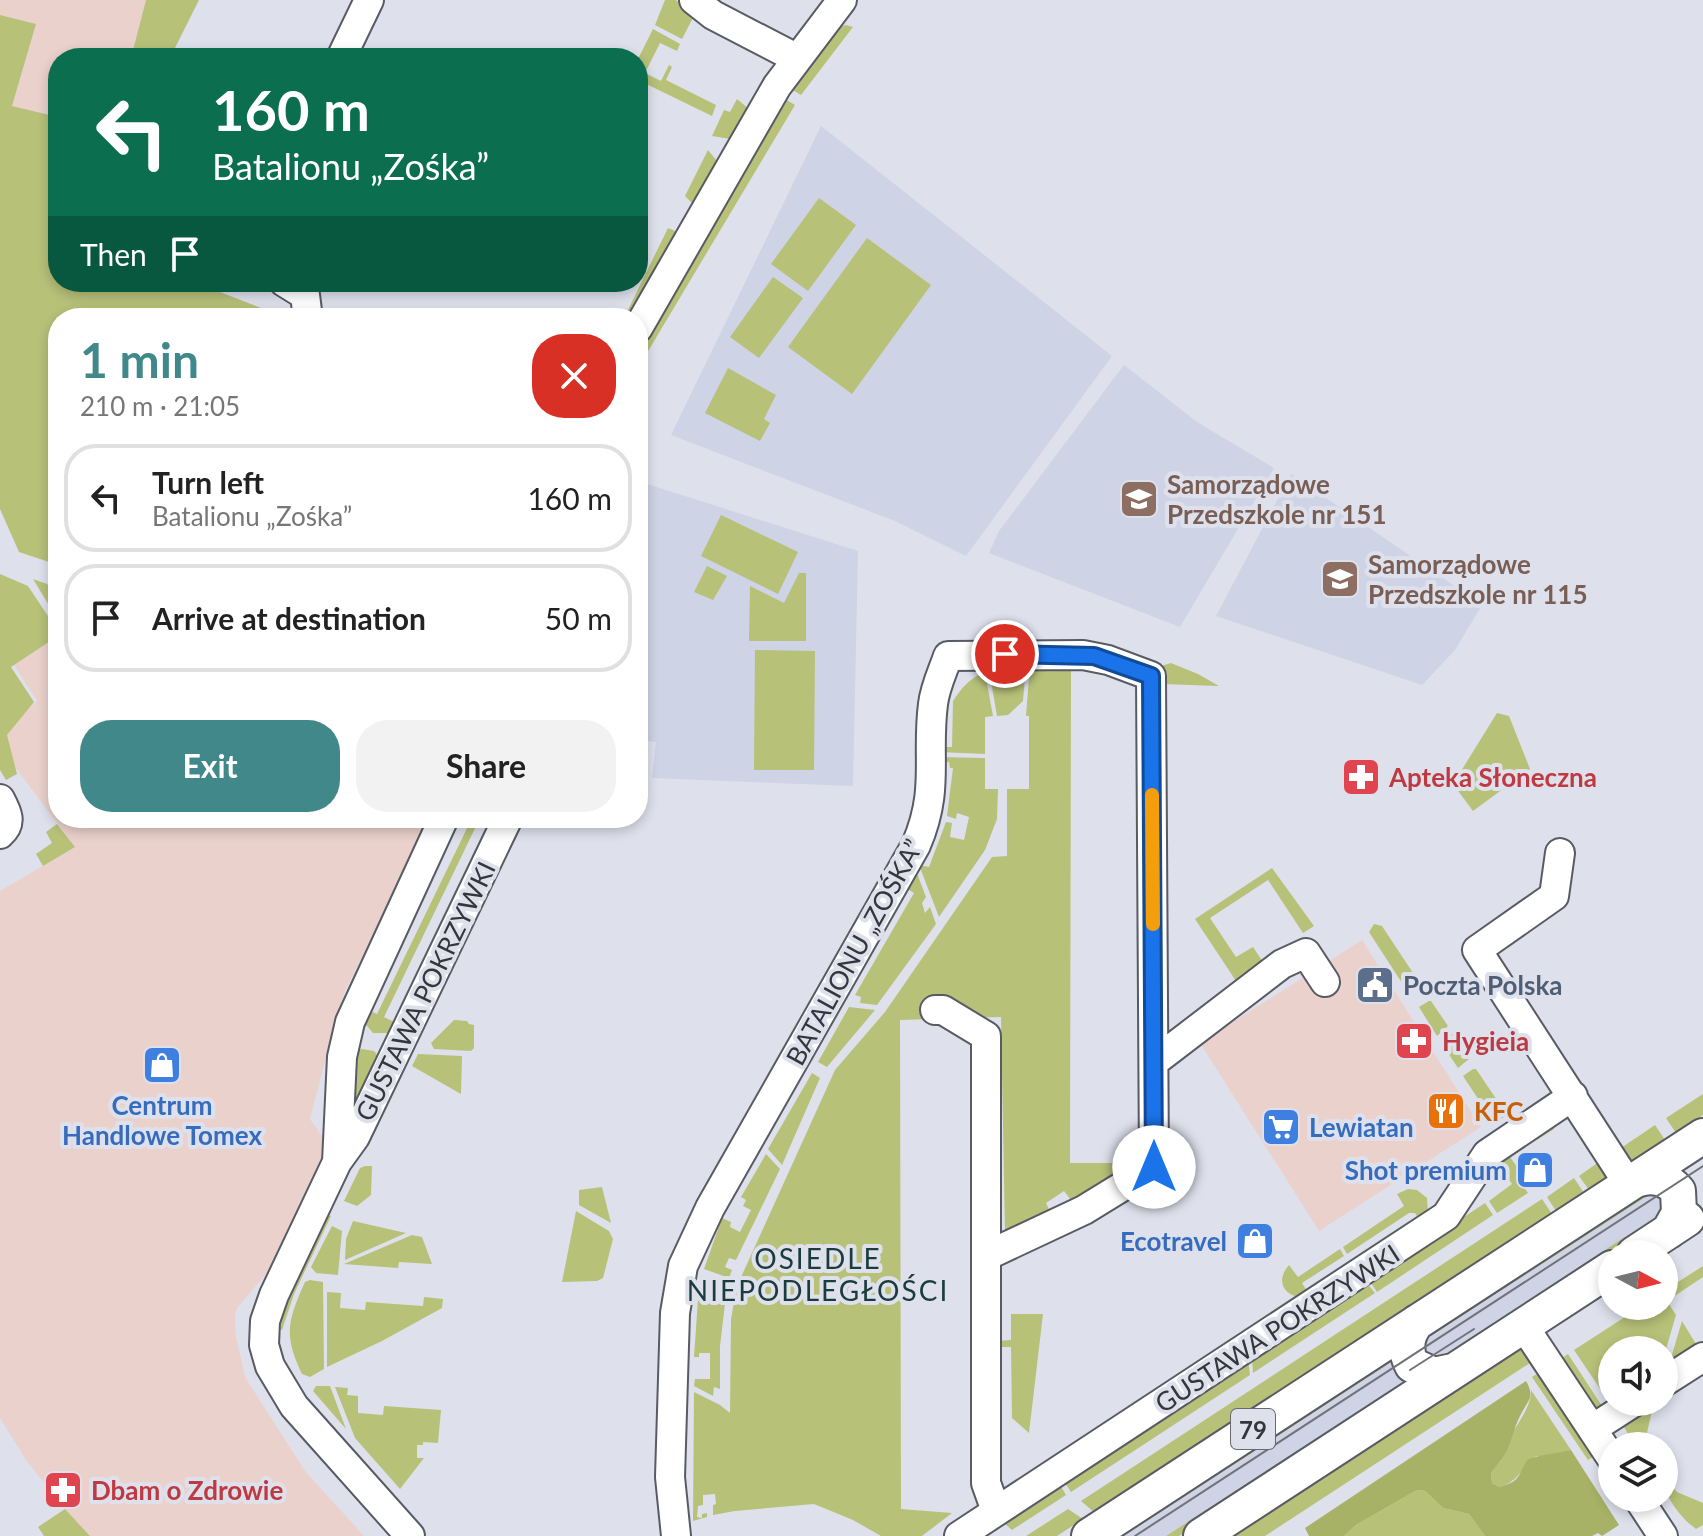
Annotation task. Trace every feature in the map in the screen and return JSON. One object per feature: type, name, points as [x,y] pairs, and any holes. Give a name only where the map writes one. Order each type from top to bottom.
[{"type":"main road","name":"79","points":[[1089,1536],[1703,1136]]},
{"type":"main road","points":[[1632,1182],[1647,1176],[1660,1178],[1678,1191],[1679,1213],[1669,1231]]},
{"type":"main road","points":[[1655,1240],[1703,1209]]},
{"type":"main road","name":"79","points":[[1201,1536],[1598,1277]]},
{"type":"main road","points":[[1417,1322],[1410,1332],[1407,1347],[1412,1365],[1434,1375],[1453,1371]]},
{"type":"street","points":[[346,48],[369,0]]},
{"type":"street","points":[[694,0],[713,15],[796,58]]},
{"type":"street","points":[[648,311],[772,95],[796,58],[842,0]]},
{"type":"street","name":"BATALIONU „ZOŚKA”","points":[[676,1536],[671,1490],[671,1388],[675,1313],[683,1266],[710,1208],[916,845],[931,799],[933,701],[948,656],[1083,655],[1108,660],[1151,676],[1154,1167],[1084,1210],[986,1256]]},
{"type":"street","points":[[0,799],[8,818],[8,824],[0,834]]},
{"type":"street","name":"GUSTAWA POKRZYWKI","points":[[337,1162],[342,1057],[350,1022],[439,828]]},
{"type":"street","name":"GUSTAWA POKRZYWKI","points":[[410,1536],[294,1406],[278,1382],[265,1352],[263,1335],[268,1308],[337,1162],[355,1137],[503,828]]},
{"type":"street","points":[[1560,853],[1554,896],[1477,950],[1632,1182]]},
{"type":"street","points":[[1154,1062],[1282,964],[1306,953],[1325,982]]},
{"type":"street","points":[[935,1010],[943,1010],[986,1036],[986,1483],[996,1511]]},
{"type":"street","name":"GUSTAWA POKRZYWKI","points":[[959,1536],[1446,1216],[1487,1154],[1573,1096]]},
{"type":"street","points":[[1523,1325],[1598,1438]]},
{"type":"street","points":[[1678,1373],[1703,1357]]},
{"type":"street","points":[[1592,1429],[1612,1416]]},
{"type":"street","points":[[1644,1512],[1653,1533]]},
{"type":"shaded area","points":[[0,0],[146,0],[134,48],[48,48],[48,115],[12,106],[36,24],[0,15]]},
{"type":"shaded area","points":[[821,126],[1112,356],[966,556],[895,521],[671,435]]},
{"type":"shaded area","name":"Samorządowe Przedszkole nr 151","points":[[1124,365],[1197,422],[1274,468],[1180,627],[989,553],[999,531]]},
{"type":"shaded area","name":"Samorządowe Przedszkole nr 115","points":[[1291,474],[1482,605],[1455,650],[1422,685],[1216,616]]},
{"type":"shaded area","points":[[648,484],[858,551],[853,786],[652,778],[656,742],[648,741]]},
{"type":"shaded area","name":"Centrum Handlowe Tomex","points":[[48,618],[48,640],[38,625]]},
{"type":"shaded area","name":"Centrum Handlowe Tomex","points":[[48,643],[48,811],[0,747],[0,733],[37,701],[14,665]]},
{"type":"shaded area","name":"Centrum Handlowe Tomex","points":[[61,828],[425,828],[338,1011],[310,1119],[331,1149],[268,1272],[237,1308],[235,1316],[245,1377],[305,1471],[364,1536],[90,1536],[26,1460],[0,1418],[0,891],[75,847]]},
{"type":"shaded area","points":[[1362,940],[1481,1127],[1319,1231],[1200,1043]]},
{"type":"shaded area","points":[[1658,1189],[1671,1207],[1620,1240],[1598,1240],[1598,1255],[1430,1364],[1417,1345]]},
{"type":"shaded area","points":[[1396,1359],[1409,1378],[1166,1536],[1124,1536]]},
{"type":"green space","points":[[146,0],[199,0],[175,48],[134,48]]},
{"type":"green space","points":[[665,0],[675,0],[697,10],[682,39],[655,25]]},
{"type":"green space","points":[[0,15],[36,24],[12,106],[48,115],[48,292],[220,292],[261,308],[48,308],[48,562],[19,552],[0,509]]},
{"type":"green space","points":[[837,27],[853,27],[801,95],[791,89]]},
{"type":"green space","points":[[653,29],[680,44],[677,51],[660,43],[648,67],[648,48],[644,48]]},
{"type":"green space","points":[[669,65],[672,67],[666,80],[716,105],[712,116],[648,85],[648,74],[661,81]]},
{"type":"green space","points":[[737,99],[749,109],[736,140],[712,136],[724,110],[730,112]]},
{"type":"green space","points":[[785,99],[795,105],[648,351],[648,331]]},
{"type":"green space","points":[[708,150],[721,166],[697,208],[685,196]]},
{"type":"green space","points":[[819,198],[856,225],[808,291],[771,264]]},
{"type":"green space","points":[[668,228],[680,233],[648,289],[648,269]]},
{"type":"green space","points":[[867,238],[931,285],[852,394],[788,347]]},
{"type":"green space","points":[[773,277],[803,298],[759,358],[730,337]]},
{"type":"green space","points":[[637,292],[646,292],[637,308],[629,308]]},
{"type":"green space","points":[[728,368],[776,395],[764,419],[770,423],[760,441],[705,413]]},
{"type":"green space","points":[[721,515],[798,552],[778,594],[701,556]]},
{"type":"green space","points":[[707,566],[727,576],[713,600],[694,592]]},
{"type":"green space","points":[[799,573],[806,573],[806,641],[749,641],[750,586],[784,603]]},
{"type":"green space","points":[[0,574],[28,586],[48,616],[48,643],[11,667],[34,702],[7,735],[17,774],[6,780],[0,770]]},
{"type":"green space","points":[[33,579],[48,585],[48,604]]},
{"type":"green space","points":[[755,650],[815,651],[814,770],[754,770]]},
{"type":"green space","points":[[1171,663],[1219,686],[1162,684],[1151,669]]},
{"type":"green space","points":[[988,664],[991,672],[1003,672],[1003,664],[1026,664],[1023,701],[1008,715],[997,716]]},
{"type":"green space","points":[[1030,665],[1071,665],[1070,1163],[1121,1163],[1123,1167],[1074,1204],[1064,1191],[1046,1203],[1052,1216],[1005,1234],[1001,1017],[900,1020],[901,1509],[952,1513],[922,1536],[881,1536],[814,1504],[713,1515],[715,1494],[703,1495],[703,1505],[698,1506],[697,1517],[702,1518],[702,1514],[707,1513],[707,1517],[693,1521],[694,1392],[730,1413],[731,1319],[737,1286],[835,1070],[885,1012],[992,857],[1007,856],[1007,789],[1029,789],[1029,716],[1026,716]]},
{"type":"green space","points":[[985,673],[993,716],[985,717],[985,754],[939,752],[941,747],[952,747],[953,701],[971,680]]},
{"type":"green space","points":[[1497,713],[1509,716],[1530,769],[1473,811],[1453,784]]},
{"type":"green space","points":[[939,757],[985,758],[985,789],[998,789],[997,819],[985,850],[939,917],[919,865],[929,867],[946,822],[952,823],[950,837],[964,840],[969,817],[957,813],[956,819],[947,816],[953,768],[950,768],[949,762],[941,762]]},
{"type":"green space","points":[[60,828],[75,847],[43,866],[36,854],[52,843],[46,832]]},
{"type":"green space","points":[[467,828],[475,828],[384,1017],[398,1024],[389,1033],[373,1033],[363,1021],[364,1008],[377,1014]]},
{"type":"green space","points":[[915,868],[926,897],[922,903],[925,913],[930,907],[936,924],[877,1005],[860,1003],[861,997],[855,995],[914,893],[901,885]]},
{"type":"green space","points":[[1272,868],[1314,926],[1303,933],[1268,880],[1210,918],[1236,957],[1253,947],[1263,962],[1236,981],[1195,919]]},
{"type":"green space","points":[[1374,924],[1382,926],[1413,973],[1402,983],[1369,932]]},
{"type":"green space","points":[[1429,1001],[1448,1026],[1437,1036],[1419,1007]]},
{"type":"green space","points":[[849,1007],[875,1010],[827,1067],[818,1062]]},
{"type":"green space","points":[[454,1020],[474,1025],[474,1048],[471,1051],[434,1049],[431,1043]]},
{"type":"green space","points":[[1450,1034],[1469,1059],[1458,1068],[1440,1041]]},
{"type":"green space","points":[[355,1051],[374,1051],[380,1058],[350,1133]]},
{"type":"green space","points":[[418,1054],[462,1056],[461,1094],[412,1066]]},
{"type":"green space","points":[[1476,1069],[1507,1115],[1494,1123],[1463,1076]]},
{"type":"green space","points":[[812,1073],[820,1078],[782,1165],[768,1149]]},
{"type":"green space","points":[[1703,1094],[1703,1115],[1676,1133],[1666,1118]]},
{"type":"green space","points":[[1549,1121],[1554,1129],[1510,1157],[1528,1182],[1523,1186],[1528,1193],[1497,1213],[1489,1201],[1512,1184],[1502,1170],[1479,1185],[1490,1164]]},
{"type":"green space","points":[[1655,1125],[1665,1140],[1632,1162],[1618,1150]]},
{"type":"green space","points":[[766,1154],[780,1169],[736,1260],[729,1258],[725,1267],[732,1270],[729,1278],[704,1269],[722,1218],[740,1232],[751,1210],[743,1206],[746,1200],[741,1197]]},
{"type":"green space","points":[[1603,1159],[1607,1179],[1589,1190],[1579,1176]]},
{"type":"green space","points":[[372,1166],[371,1195],[357,1206],[344,1201],[360,1168]]},
{"type":"green space","points":[[1574,1178],[1584,1193],[1556,1211],[1547,1197]]},
{"type":"green space","points":[[602,1187],[611,1223],[579,1205],[579,1190]]},
{"type":"green space","points":[[1408,1189],[1417,1190],[1427,1198],[1428,1214],[1421,1222],[1415,1213],[1409,1213],[1347,1254],[1343,1247],[1404,1206],[1397,1194]]},
{"type":"green space","points":[[1643,1189],[1658,1189],[1417,1345],[1418,1339]]},
{"type":"green space","points":[[1542,1199],[1552,1214],[1095,1513],[1081,1501]]},
{"type":"green space","points":[[1485,1203],[1493,1215],[1377,1292],[1369,1280]]},
{"type":"green space","points":[[1671,1207],[1663,1221],[1634,1240],[1620,1240]]},
{"type":"green space","points":[[576,1211],[609,1231],[613,1239],[603,1278],[597,1281],[562,1282]]},
{"type":"green space","points":[[324,1212],[331,1216],[294,1294],[282,1330],[274,1327]]},
{"type":"green space","points":[[353,1221],[406,1233],[345,1260],[346,1239]]},
{"type":"green space","points":[[332,1226],[342,1231],[338,1275],[316,1273],[311,1267]]},
{"type":"green space","points":[[412,1235],[422,1237],[432,1264],[399,1262],[398,1268],[344,1264]]},
{"type":"green space","points":[[1340,1249],[1344,1256],[1302,1283],[1310,1296],[1295,1296],[1285,1289],[1282,1278],[1289,1265],[1298,1277]]},
{"type":"green space","points":[[1598,1255],[1598,1263],[1447,1362],[1430,1364]]},
{"type":"green space","points":[[1703,1266],[1703,1277],[1678,1294],[1678,1282]]},
{"type":"green space","points":[[703,1279],[727,1287],[720,1346],[720,1389],[714,1387],[713,1396],[694,1386],[695,1379],[710,1379],[710,1353],[699,1353],[699,1357],[694,1357],[698,1299]]},
{"type":"green space","points":[[305,1282],[323,1282],[324,1369],[310,1377],[302,1374],[296,1360],[290,1328],[299,1295]]},
{"type":"green space","points":[[1366,1282],[1375,1293],[1253,1373],[1252,1357]]},
{"type":"green space","points":[[327,1292],[341,1293],[340,1308],[365,1310],[366,1302],[423,1306],[424,1297],[443,1299],[442,1308],[327,1367]]},
{"type":"green space","points":[[1011,1314],[1043,1314],[1029,1433],[1012,1418],[1011,1347],[997,1347],[997,1341],[1011,1340]]},
{"type":"green space","points":[[1620,1320],[1675,1320],[1670,1336],[1598,1336],[1598,1386],[1574,1350]]},
{"type":"green space","points":[[1682,1321],[1699,1349],[1678,1362],[1678,1336]]},
{"type":"green space","points":[[1519,1349],[1524,1350],[1533,1361],[1265,1536],[1233,1536]]},
{"type":"green space","points":[[1394,1350],[1396,1359],[1124,1536],[1112,1536]]},
{"type":"green space","points":[[1568,1354],[1598,1400],[1598,1409],[1595,1409],[1559,1360]]},
{"type":"green space","points":[[1248,1359],[1250,1375],[1071,1492],[1063,1480]]},
{"type":"green space","points":[[1540,1372],[1596,1455],[1588,1460],[1532,1377]]},
{"type":"green space","points":[[1409,1378],[1416,1382],[1179,1536],[1166,1536]]},
{"type":"green space","points":[[1526,1381],[1529,1399],[1505,1454],[1491,1473],[1492,1483],[1499,1487],[1515,1480],[1527,1460],[1571,1450],[1598,1492],[1598,1512],[1611,1512],[1619,1525],[1602,1536],[1598,1533],[1592,1536],[1485,1536],[1469,1514],[1443,1508],[1425,1491],[1417,1490],[1356,1525],[1344,1536],[1309,1536],[1305,1528]]},
{"type":"green space","points":[[316,1386],[330,1386],[346,1429],[313,1391]]},
{"type":"green space","points":[[335,1387],[348,1388],[347,1395],[358,1396],[358,1413],[383,1415],[384,1406],[441,1410],[438,1443],[423,1442],[423,1445],[417,1445],[417,1458],[424,1458],[400,1489],[355,1438]]},
{"type":"green space","points":[[1531,1390],[1571,1450],[1549,1457],[1536,1456],[1516,1478],[1499,1487],[1492,1483],[1491,1473],[1504,1456],[1508,1440],[1529,1403]]},
{"type":"green space","points":[[1627,1416],[1651,1416],[1647,1432],[1627,1432],[1620,1421]]},
{"type":"green space","points":[[1059,1483],[1066,1495],[1012,1530],[1002,1521]]},
{"type":"green space","points":[[1417,1490],[1425,1491],[1443,1508],[1469,1514],[1485,1536],[1344,1536],[1356,1525]]},
{"type":"green space","points":[[1678,1492],[1703,1503],[1703,1525],[1696,1529],[1679,1513]]},
{"type":"green space","points":[[65,1509],[90,1536],[44,1536],[38,1527]]},
{"type":"green space","points":[[1068,1509],[1083,1519],[1057,1536],[1026,1536]]},
{"type":"tram line","points":[[1135,1536],[1703,1166]]},
{"type":"tram line","points":[[1410,1370],[1474,1329]]},
{"type":"slow traffic","points":[[1152,795],[1153,924]]},
{"type":"place","name":"Samorządowe Przedszkole nr 151","points":[[1139,499]]},
{"type":"place","name":"Samorządowe Przedszkole nr 115","points":[[1340,579]]},
{"type":"place","name":"Apteka Słoneczna","points":[[1361,777]]},
{"type":"place","name":"Poczta Polska","points":[[1375,985]]},
{"type":"place","name":"Hygieia","points":[[1414,1041]]},
{"type":"place","name":"Centrum Handlowe Tomex","points":[[162,1065]]},
{"type":"place","name":"KFC","points":[[1446,1111]]},
{"type":"place","name":"Lewiatan","points":[[1281,1127]]},
{"type":"place","name":"Shot premium","points":[[1535,1170]]},
{"type":"place","name":"Ecotravel","points":[[1255,1241]]},
{"type":"place","name":"Dbam o Zdrowie","points":[[63,1490]]},
{"type":"district","name":"OSIEDLE NIEPODLEGŁOŚCI","points":[[818,1274]]},
{"type":"route","points":[[1005,654],[1094,656],[1151,676],[1154,1167]]}]
